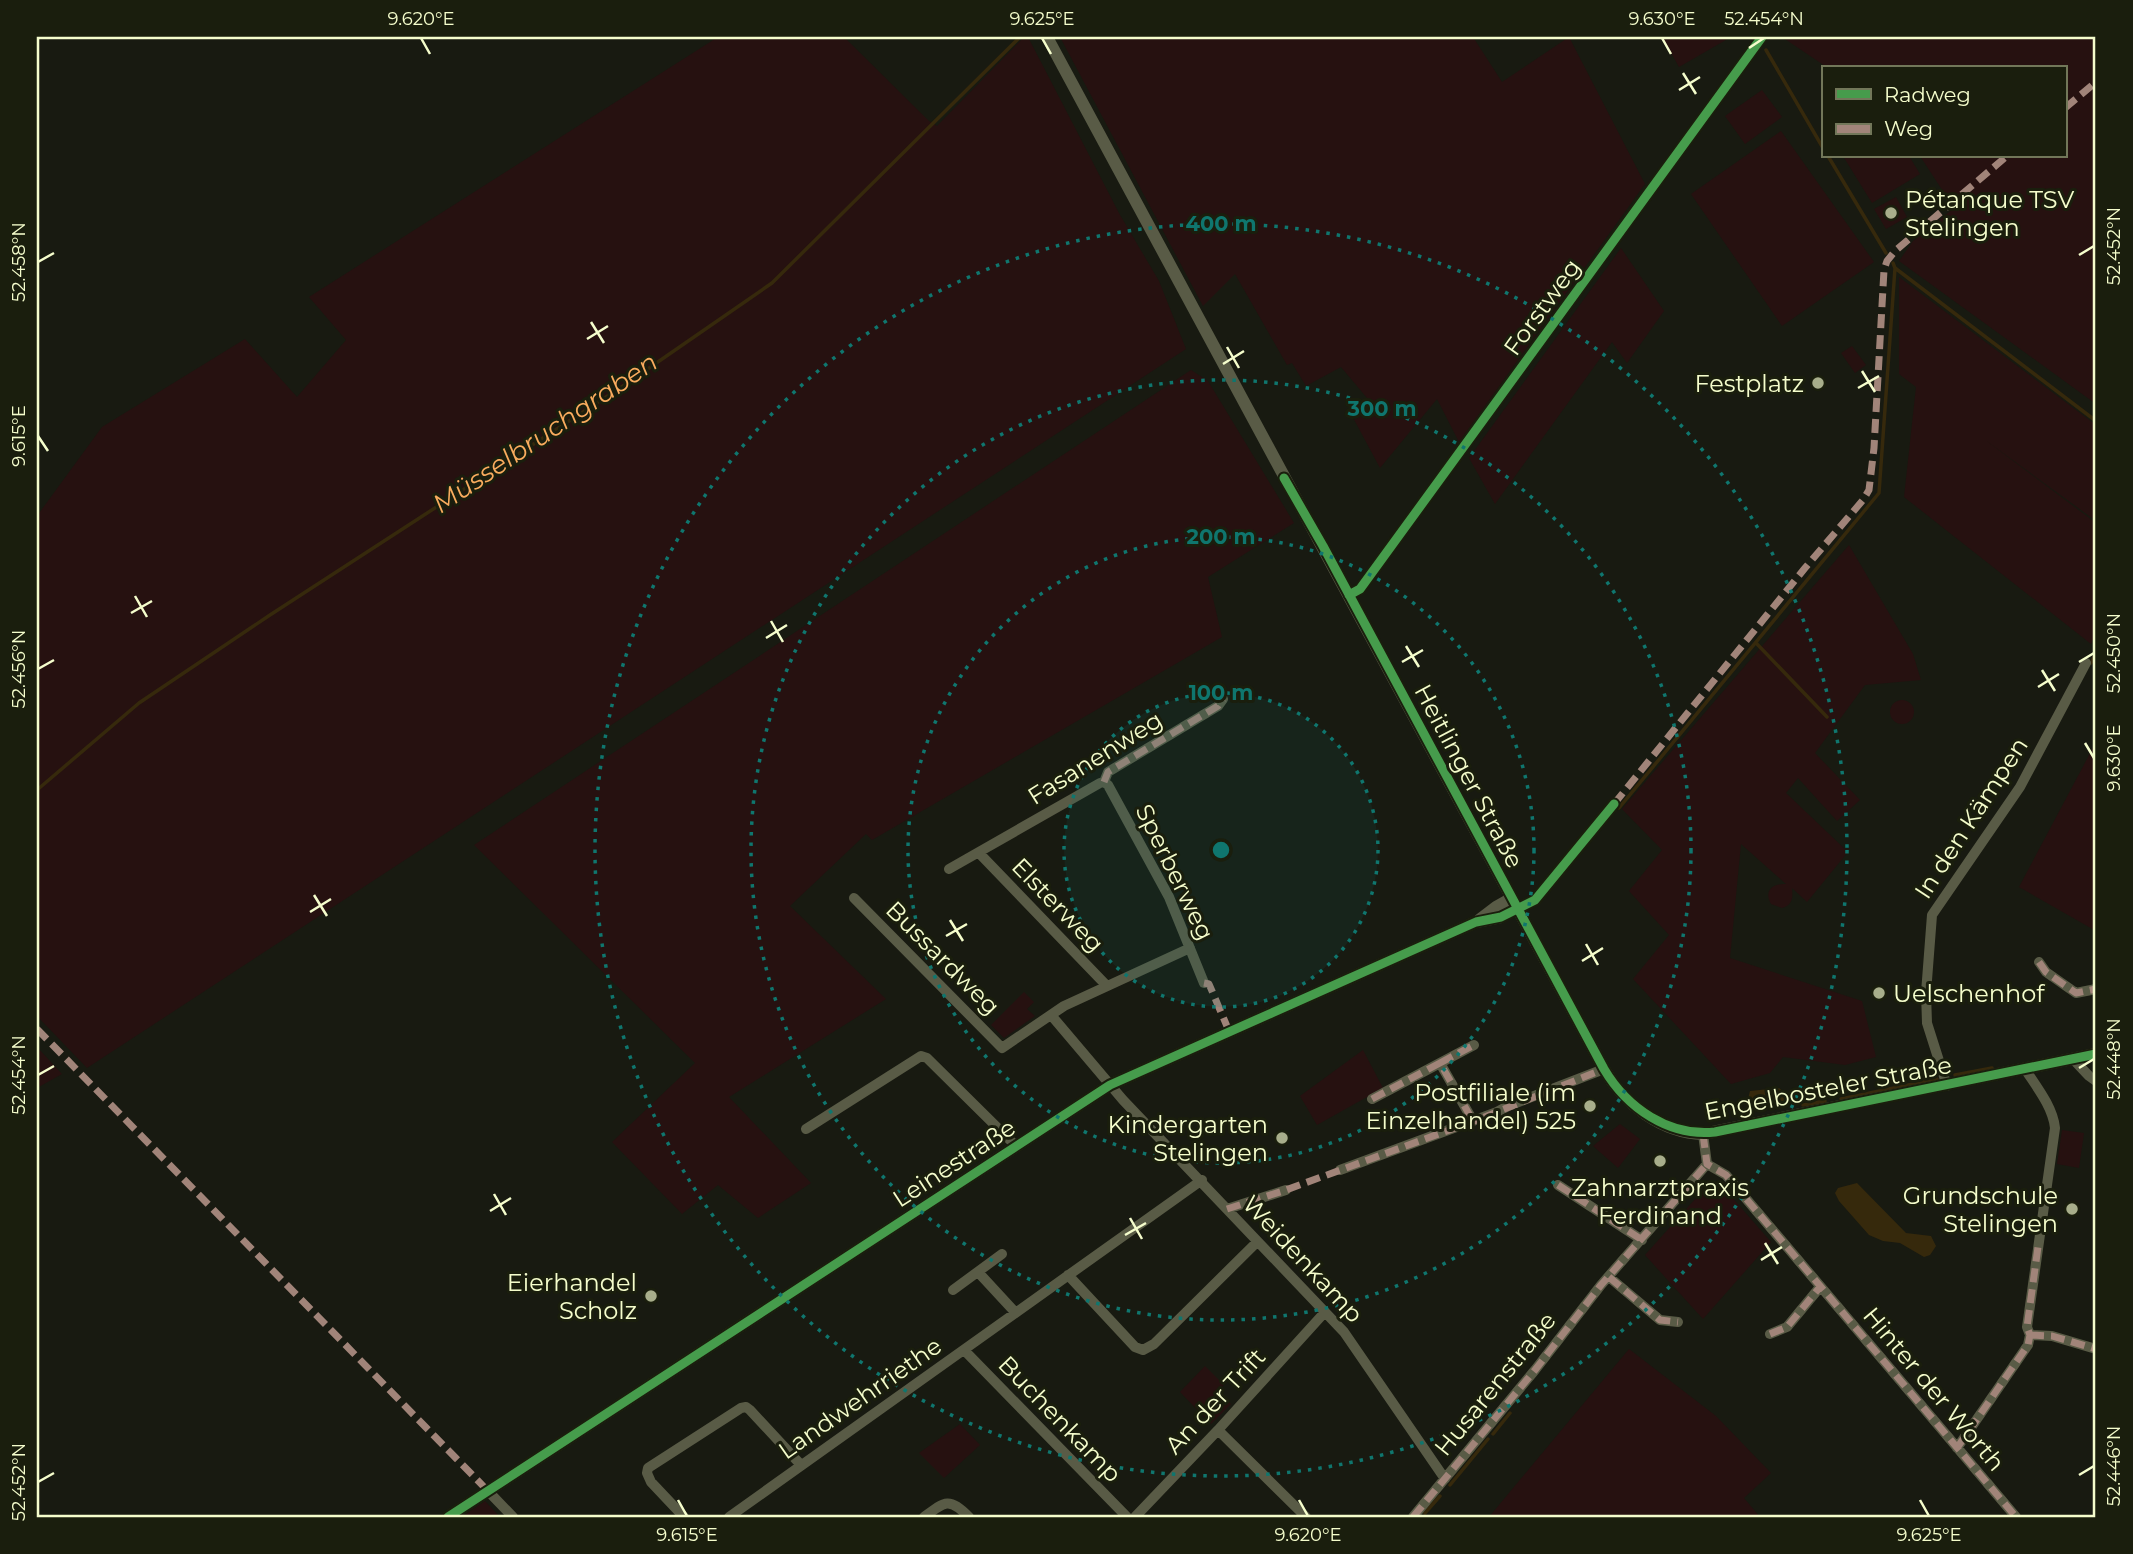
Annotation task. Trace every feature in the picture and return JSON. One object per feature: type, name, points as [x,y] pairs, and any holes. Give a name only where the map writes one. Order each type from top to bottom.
[{"type":"street","name":"Heitlinger Straße","points":[[1047,37],[1515,903]]},
{"type":"street","name":"Forstweg","points":[[1349,595],[1360,589],[1762,37]]},
{"type":"street","name":"In den Kämpen","points":[[1947,1086],[1927,1023],[1932,915],[2020,787],[2086,663]]},
{"type":"street","name":"Fasanenweg","points":[[949,869],[1104,782],[1108,772],[1218,706],[1223,699]]},
{"type":"street","name":"Sperberweg","points":[[1104,782],[1169,897],[1204,983]]},
{"type":"street","points":[[1515,903],[1535,900],[1614,804]]},
{"type":"street","name":"Elsterweg","points":[[979,853],[1106,985]]},
{"type":"street","name":"Bussardweg","points":[[854,898],[1002,1048],[1051,1015]]},
{"type":"street","name":"Leinestraße","points":[[448,1517],[1110,1085],[1476,922],[1501,916],[1515,903]]},
{"type":"street","name":"Engelbosteler Straße","points":[[1515,903],[1618,1091],[1648,1115],[1675,1129],[1703,1134],[2096,1054]]},
{"type":"street","points":[[1051,1015],[1106,985],[1190,948]]},
{"type":"street","points":[[2039,962],[2046,972],[2076,993],[2096,989]]},
{"type":"street","name":"Weidenkamp","points":[[1051,1015],[1110,1085],[1344,1332],[1445,1479]]},
{"type":"street","points":[[1371,1099],[1474,1045]]},
{"type":"street","points":[[806,1129],[921,1056],[927,1058],[1015,1145]]},
{"type":"street","points":[[2073,1059],[2096,1081]]},
{"type":"street","points":[[1440,1063],[1473,1121]]},
{"type":"street","points":[[1340,1170],[1604,1069]]},
{"type":"street","points":[[1956,1448],[2028,1345],[2030,1335],[2027,1327],[2055,1128],[2051,1113],[2025,1069]]},
{"type":"street","points":[[1703,1134],[1707,1164]]},
{"type":"street","name":"Husarenstraße","points":[[1413,1517],[1609,1277],[1707,1164]]},
{"type":"street","name":"Hinter der Worth","points":[[1707,1164],[1726,1175],[2016,1517]]},
{"type":"street","name":"Landwehrriethe","points":[[729,1517],[1202,1181]]},
{"type":"street","points":[[1558,1185],[1642,1240]]},
{"type":"street","points":[[1227,1209],[1286,1190]]},
{"type":"street","points":[[1068,1275],[1135,1347],[1143,1350],[1154,1344],[1257,1242]]},
{"type":"street","points":[[953,1290],[1002,1254]]},
{"type":"street","points":[[978,1272],[1016,1312]]},
{"type":"street","points":[[1609,1277],[1660,1320],[1678,1322]]},
{"type":"street","points":[[1770,1335],[1787,1327],[1820,1287]]},
{"type":"street","name":"An der Trift","points":[[1135,1517],[1219,1430],[1325,1312]]},
{"type":"street","points":[[2030,1335],[2052,1336],[2096,1349]]},
{"type":"street","name":"Buchenkamp","points":[[964,1350],[1127,1517]]},
{"type":"street","points":[[684,1517],[651,1482],[648,1468],[741,1408],[750,1410],[801,1465]]},
{"type":"street","points":[[1219,1430],[1306,1517]]},
{"type":"street","points":[[488,1491],[513,1517]]},
{"type":"street","points":[[924,1517],[944,1503],[951,1502],[969,1517]]},
{"type":"shaded area","points":[[718,37],[844,37],[937,126],[1024,37],[1028,37],[1120,215],[1159,281],[1186,349],[87,1068],[37,1016],[37,516],[102,427],[245,339],[297,397],[346,340],[309,297]]},
{"type":"shaded area","points":[[1060,37],[1473,37],[1502,82],[1569,37],[1645,184],[1459,442],[1437,399],[1380,468],[1350,412],[1367,398],[1341,367],[1306,386],[1292,363],[1287,365],[1235,274],[1203,306]]},
{"type":"shaded area","points":[[1662,37],[1731,37],[1679,67]]},
{"type":"shaded area","points":[[1782,37],[2096,37],[2096,404],[1899,261],[1913,241],[1954,208],[1921,158],[2066,158],[2066,66],[1825,66]]},
{"type":"shaded area","points":[[1762,90],[1782,117],[1745,144],[1725,116]]},
{"type":"shaded area","points":[[1781,131],[1874,262],[1782,326],[1691,194]]},
{"type":"shaded area","points":[[1844,158],[1910,158],[1920,174],[1872,203]]},
{"type":"shaded area","name":"Pétanque TSV Stelingen","points":[[1896,197],[1907,217],[1886,229],[1874,209]]},
{"type":"shaded area","points":[[1621,248],[1664,311],[1627,363],[1612,342],[1495,504],[1469,458]]},
{"type":"shaded area","points":[[1899,277],[2096,425],[2096,521],[1984,439],[2096,523],[2096,633],[2091,644],[1904,497],[1916,387],[1899,374]]},
{"type":"shaded area","points":[[1852,346],[1866,365],[1855,373],[1841,353]]},
{"type":"shaded area","points":[[1191,370],[1208,381],[1294,523],[1208,577],[1222,637],[872,840],[866,834],[790,906],[886,999],[729,1097],[811,1183],[758,1218],[718,1185],[682,1214],[612,1142],[695,1063],[474,845]]},
{"type":"shaded area","points":[[1849,545],[1913,654],[1921,680],[1865,685],[1815,753],[1860,800],[1837,821],[1798,778],[1786,793],[1848,852],[1807,902],[1792,888],[1788,905],[1782,908],[1771,904],[1768,895],[1771,888],[1786,884],[1741,844],[1730,958],[1862,1001],[1876,1057],[1845,1065],[1783,1057],[1770,1073],[1731,1084],[1633,979],[1669,935],[1629,891],[1662,850],[1622,809]]},
{"type":"shaded area","points":[[1902,700],[1911,703],[1914,712],[1911,721],[1902,724],[1893,721],[1890,712],[1893,703]]},
{"type":"shaded area","points":[[2096,742],[2096,931],[2019,887]]},
{"type":"shaded area","points":[[1024,992],[1034,1002],[1027,1009],[1035,1016],[1004,1038],[991,1025]]},
{"type":"shaded area","points":[[37,1047],[62,1074],[37,1088]]},
{"type":"shaded area","points":[[1363,1050],[1383,1088],[1317,1125],[1300,1096]]},
{"type":"shaded area","points":[[1779,1088],[1787,1095],[1788,1103],[1779,1107],[1753,1110],[1748,1099],[1750,1091]]},
{"type":"shaded area","points":[[1620,1124],[1640,1139],[1618,1168],[1593,1146]]},
{"type":"shaded area","points":[[2062,1130],[2084,1133],[2079,1168],[2057,1164]]},
{"type":"shaded area","points":[[1857,1183],[1906,1233],[1931,1236],[1936,1246],[1930,1255],[1924,1257],[1900,1243],[1883,1241],[1869,1235],[1835,1193],[1838,1188]]},
{"type":"shaded area","points":[[1723,1187],[1771,1242],[1703,1319],[1645,1255],[1705,1188]]},
{"type":"shaded area","points":[[1629,1349],[1716,1416],[1771,1473],[1744,1498],[1760,1517],[1489,1517]]},
{"type":"shaded area","points":[[1205,1366],[1224,1385],[1218,1390],[1231,1404],[1211,1424],[1180,1392]]},
{"type":"shaded area","points":[[960,1424],[980,1445],[944,1478],[919,1453]]},
{"type":"shaded area","points":[[485,1501],[500,1517],[461,1517]]},
{"type":"waterway","name":"Müsselbruchgraben","points":[[37,790],[139,703],[626,384],[772,283],[1020,37]]},
{"type":"waterway","points":[[1766,50],[1822,146]]},
{"type":"waterway","points":[[1829,158],[1886,253]]},
{"type":"waterway","points":[[1619,808],[1879,493],[1895,268],[1893,263]]},
{"type":"waterway","points":[[1895,268],[2096,421]]},
{"type":"waterway","points":[[1757,644],[1827,717]]},
{"type":"waterway","points":[[2091,663],[2096,653]]},
{"type":"waterway","points":[[1955,1075],[1992,1068]]},
{"type":"waterway","points":[[1841,1099],[1937,1079]]},
{"type":"waterway","points":[[1803,1105],[1825,1101]]},
{"type":"waterway","points":[[1493,1434],[1510,1413]]},
{"type":"waterway","points":[[1450,1485],[1488,1439]]},
{"type":"waterway","points":[[1425,1513],[1440,1496]]},
{"type":"marked path","points":[[2066,107],[2096,82]]},
{"type":"marked path","points":[[1614,804],[1863,500],[1869,490],[1874,448],[1884,270],[1887,261],[1895,251],[2005,158]]},
{"type":"marked path","points":[[1104,782],[1108,772],[1218,706],[1223,699]]},
{"type":"marked path","points":[[2039,962],[2046,972],[2076,993],[2096,989]]},
{"type":"marked path","points":[[1204,983],[1209,984],[1229,1031]]},
{"type":"marked path","points":[[37,1029],[488,1491]]},
{"type":"marked path","points":[[1440,1063],[1474,1045]]},
{"type":"marked path","points":[[1372,1099],[1440,1063],[1473,1121]]},
{"type":"marked path","points":[[1227,1209],[1482,1118],[1604,1069]]},
{"type":"marked path","points":[[1703,1134],[1707,1164],[1726,1175],[2016,1517]]},
{"type":"marked path","points":[[1413,1517],[1535,1370],[1601,1285],[1707,1164]]},
{"type":"marked path","points":[[1558,1185],[1642,1240]]},
{"type":"marked path","points":[[1957,1448],[2028,1345],[2030,1335],[2027,1327],[2038,1247]]},
{"type":"marked path","points":[[1609,1277],[1660,1320],[1678,1322]]},
{"type":"marked path","points":[[1770,1334],[1787,1327],[1820,1287]]},
{"type":"marked path","points":[[2030,1335],[2052,1336],[2096,1349]]},
{"type":"cycle path","points":[[1349,595],[1360,589],[1762,37]]},
{"type":"cycle path","points":[[1284,478],[1604,1069],[1625,1096],[1651,1117],[1681,1130],[1715,1132],[2096,1054]]},
{"type":"cycle path","points":[[448,1517],[1110,1085],[1476,922],[1501,917],[1535,900],[1614,804]]},
{"type":"place","name":"Pétanque TSV Stelingen","points":[[1891,213]]},
{"type":"place","name":"Festplatz","points":[[1818,383]]},
{"type":"place","name":"Uelschenhof","points":[[1879,993]]},
{"type":"place","name":"Postfiliale (im Einzelhandel) 525","points":[[1590,1106]]},
{"type":"place","name":"Kindergarten Stelingen","points":[[1282,1138]]},
{"type":"place","name":"Zahnarztpraxis Ferdinand","points":[[1660,1161]]},
{"type":"place","name":"Grundschule Stelingen","points":[[2072,1209]]},
{"type":"place","name":"Eierhandel Scholz","points":[[651,1296]]}]
